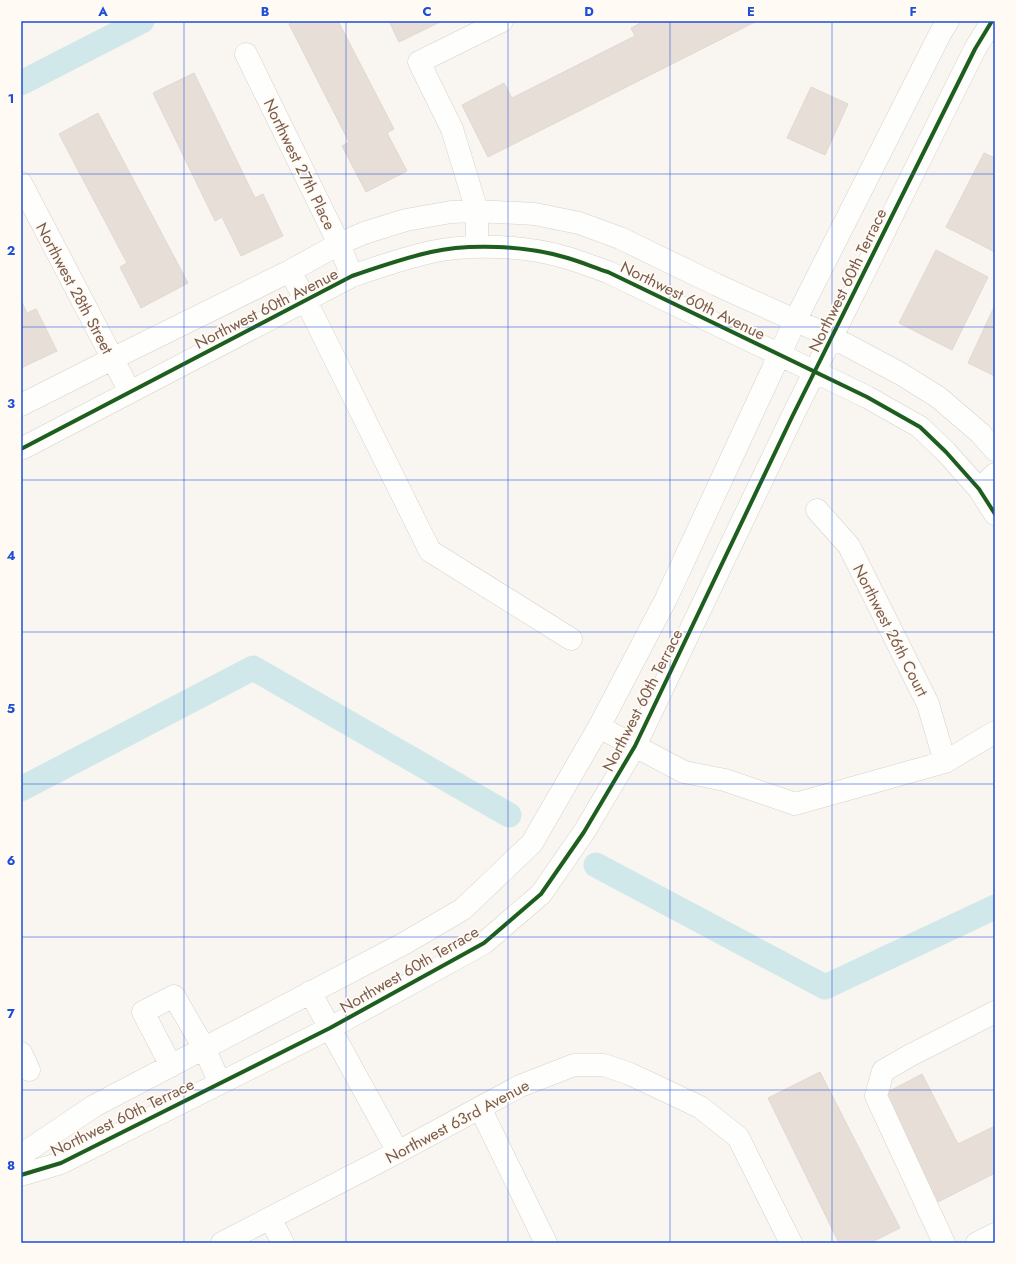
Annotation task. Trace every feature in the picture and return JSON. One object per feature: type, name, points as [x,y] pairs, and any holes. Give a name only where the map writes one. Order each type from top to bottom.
[{"type":"street","points":[[477,247],[477,211],[452,130],[419,62],[502,21]]},
{"type":"street","name":"Northwest 60th Terrace","points":[[21,1155],[94,1106],[405,943],[463,909],[532,842],[599,727],[666,599],[796,319],[941,32],[948,21]]},
{"type":"street","name":"Northwest 60th Terrace","points":[[21,1175],[61,1163],[330,1028],[484,943],[541,894],[584,832],[635,746],[832,336],[972,56],[992,21]]},
{"type":"street","name":"Northwest 27th Place","points":[[246,54],[340,244],[352,276]]},
{"type":"street","name":"Northwest 28th Street","points":[[21,184],[130,392]]},
{"type":"street","name":"Northwest 60th Avenue","points":[[21,406],[364,233],[406,220],[451,212],[477,211],[535,214],[579,223],[620,238],[717,285],[796,319],[832,336],[901,374],[938,397],[980,433],[995,450]]},
{"type":"street","name":"Northwest 60th Avenue","points":[[21,448],[352,276],[387,263],[432,251],[477,247],[519,248],[564,256],[608,272],[866,397],[920,428],[946,452],[979,489],[995,514]]},
{"type":"street","points":[[290,271],[430,551],[571,639]]},
{"type":"street","points":[[979,489],[995,474]]},
{"type":"street","name":"Northwest 26th Court","points":[[817,510],[849,546],[928,704],[945,762]]},
{"type":"street","points":[[599,727],[684,772],[725,780],[795,804],[945,762],[995,732]]},
{"type":"street","points":[[310,992],[398,1152]]},
{"type":"street","points":[[171,1066],[143,1012],[174,996],[204,1048],[220,1083]]},
{"type":"street","points":[[944,1243],[876,1096],[883,1071],[995,1012]]},
{"type":"street","name":"Northwest 63rd Avenue","points":[[222,1243],[398,1152],[520,1086],[574,1065],[604,1065],[630,1074],[700,1107],[738,1137],[791,1243]]},
{"type":"street","points":[[480,1108],[546,1243]]},
{"type":"street","points":[[270,1218],[283,1243]]},
{"type":"street","points":[[977,1243],[995,1234]]},
{"type":"building","points":[[296,21],[338,21],[394,129],[387,133],[407,171],[366,192],[342,146],[349,142],[289,24]]},
{"type":"building","points":[[389,21],[442,21],[399,42]]},
{"type":"building","points":[[644,21],[757,21],[488,157],[462,105],[504,83],[512,98],[635,36],[631,28]]},
{"type":"building","points":[[194,73],[255,198],[263,194],[283,236],[241,256],[222,217],[215,221],[153,93]]},
{"type":"building","points":[[811,87],[848,104],[825,155],[787,138]]},
{"type":"building","points":[[98,113],[188,283],[141,308],[120,267],[127,263],[59,134]]},
{"type":"building","points":[[984,153],[995,158],[995,252],[946,227]]},
{"type":"building","points":[[936,250],[988,277],[952,350],[899,323]]},
{"type":"building","points":[[21,300],[27,313],[36,309],[57,351],[21,368]]},
{"type":"building","points":[[995,305],[995,376],[968,363]]},
{"type":"building","points":[[820,1072],[900,1228],[870,1243],[839,1243],[768,1098]]},
{"type":"building","points":[[922,1074],[958,1144],[995,1126],[995,1173],[936,1203],[882,1095]]},
{"type":"waterway","points":[[21,83],[142,21]]},
{"type":"waterway","points":[[21,789],[253,668],[509,815]]},
{"type":"waterway","points":[[596,865],[825,987],[995,907]]},
{"type":"cycle path","points":[[21,1175],[61,1163],[330,1028],[484,943],[541,894],[584,832],[635,746],[792,417],[975,49],[992,21]]},
{"type":"cycle path","points":[[21,449],[352,276],[401,260],[446,249],[463,247],[516,248],[549,253],[575,260],[608,272],[867,397],[920,427],[946,452],[979,489],[995,514]]}]
